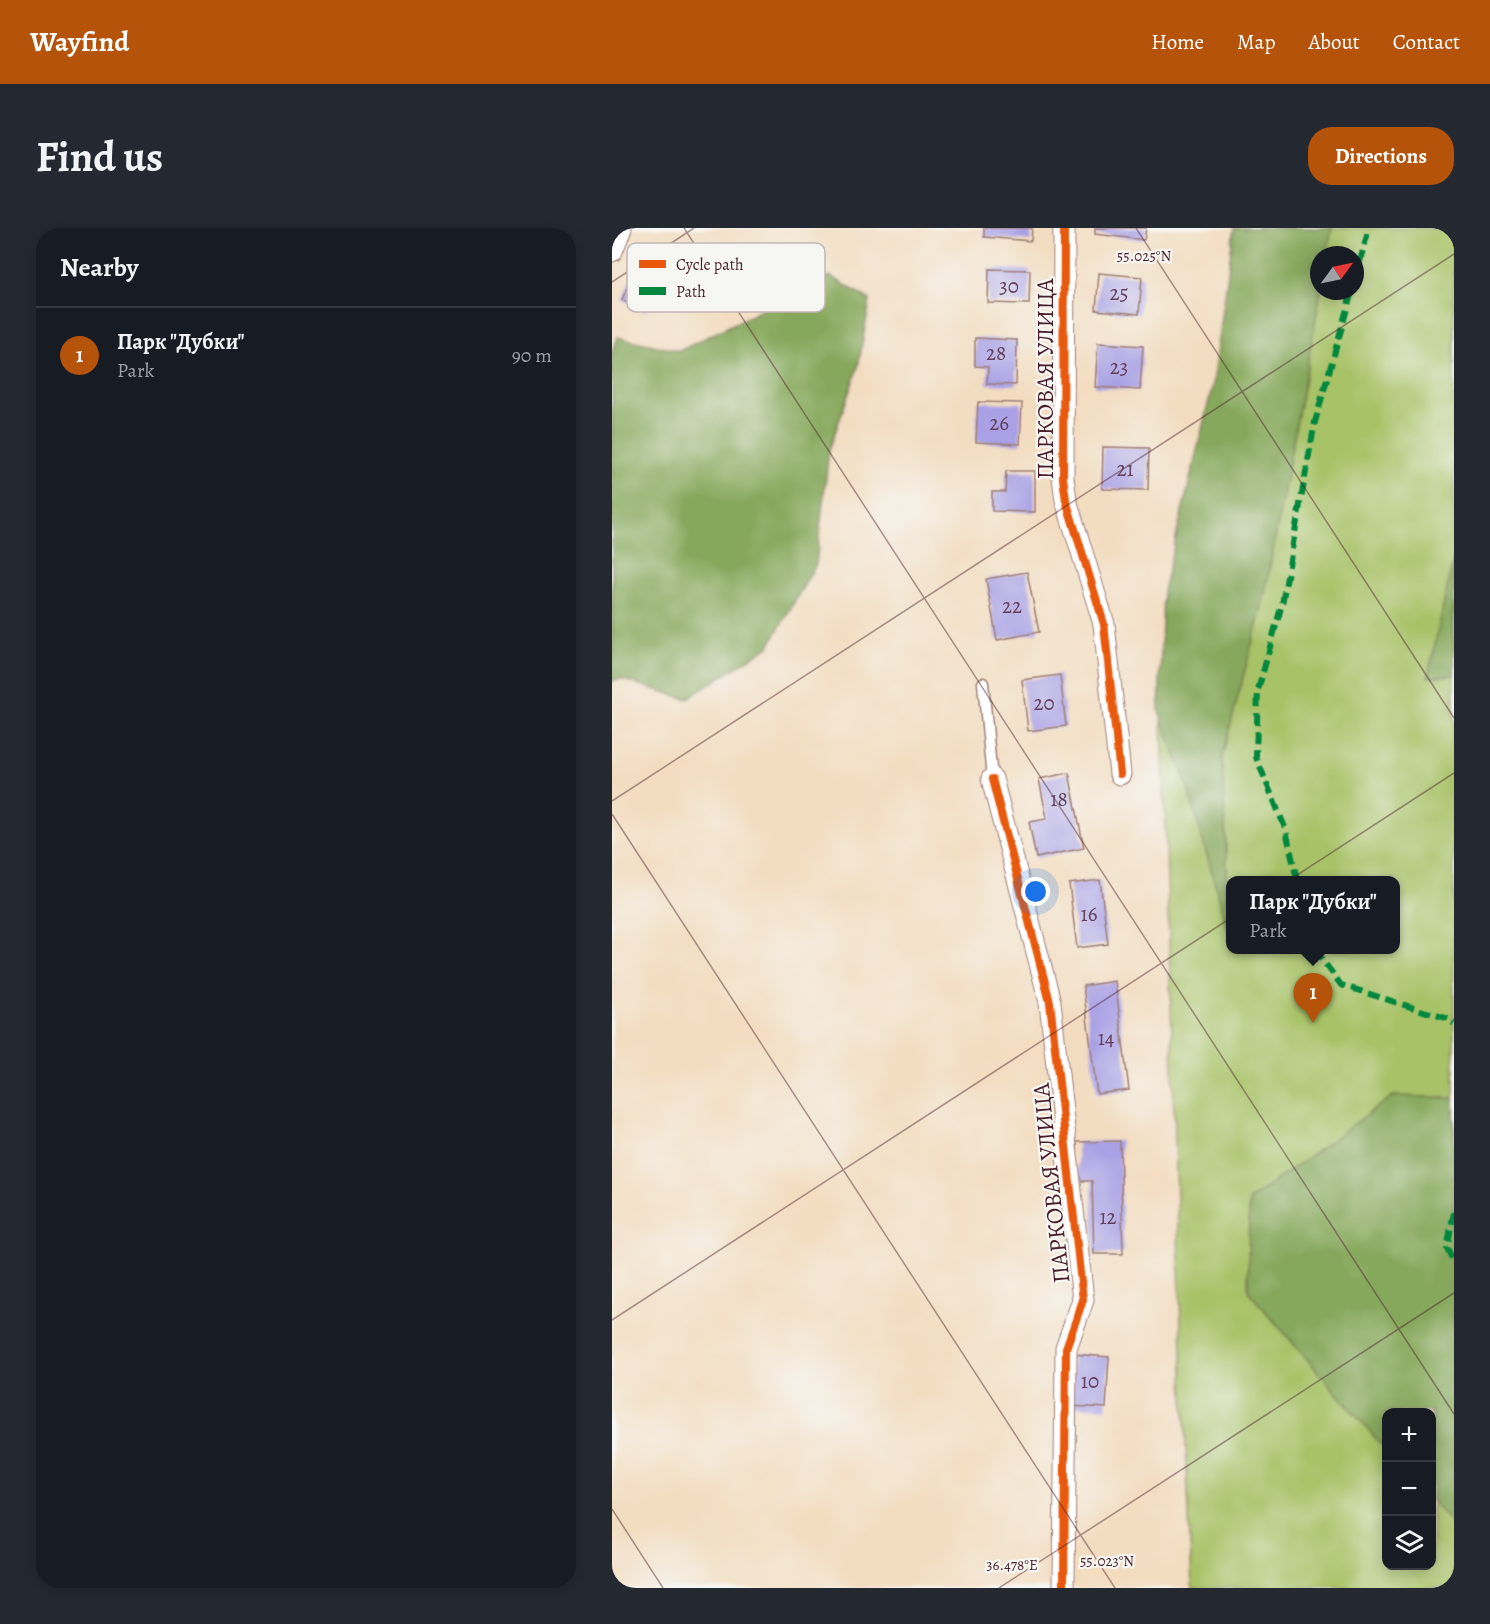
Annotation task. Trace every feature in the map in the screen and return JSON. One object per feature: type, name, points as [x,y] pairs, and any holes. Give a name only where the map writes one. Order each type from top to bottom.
[{"type":"street","points":[[612,251],[621,228]]},
{"type":"street","name":"ПАРКОВАЯ УЛИЦА","points":[[1064,228],[1063,478],[1066,500],[1104,624],[1120,774]]},
{"type":"street","name":"ПАРКОВАЯ УЛИЦА","points":[[992,779],[1050,1002],[1083,1300],[1066,1348],[1064,1588]]},
{"type":"lane","points":[[983,683],[992,779]]},
{"type":"green space","points":[[1234,228],[1332,228],[1329,246],[1310,246],[1310,300],[1319,300],[1264,598],[1222,757],[1227,876],[1226,923],[1187,784],[1159,711],[1163,591],[1213,384]]},
{"type":"green space","points":[[1258,228],[1454,228],[1454,1588],[1192,1588],[1181,1327],[1162,720]]},
{"type":"green space","points":[[830,276],[870,300],[858,367],[829,450],[816,564],[769,646],[687,699],[621,679],[612,681],[612,351],[618,337],[679,351],[758,312],[825,312],[825,278]]},
{"type":"green space","points":[[1454,556],[1454,675],[1428,677]]},
{"type":"green space","points":[[1393,1096],[1454,1098],[1454,1527],[1436,1506],[1436,1408],[1382,1408],[1382,1445],[1248,1291],[1249,1200]]},
{"type":"building","points":[[984,228],[1032,228],[1031,241],[984,237]]},
{"type":"building","points":[[1095,228],[1146,228],[1144,240],[1095,234]]},
{"type":"building","points":[[989,269],[1030,270],[1029,304],[988,303]]},
{"type":"building","points":[[1099,273],[1142,277],[1139,314],[1096,310]]},
{"type":"building","points":[[627,288],[627,302],[622,300]]},
{"type":"building","points":[[975,338],[1017,340],[1016,385],[987,384],[988,367],[975,366]]},
{"type":"building","points":[[1098,343],[1143,346],[1140,390],[1095,387]]},
{"type":"building","points":[[978,402],[1022,403],[1020,444],[976,442]]},
{"type":"building","points":[[1103,447],[1149,448],[1148,490],[1102,489]]},
{"type":"building","points":[[1006,471],[1035,471],[1035,512],[992,511],[992,492],[1005,492]]},
{"type":"building","points":[[1027,572],[1039,632],[997,640],[986,579]]},
{"type":"building","points":[[1060,675],[1066,726],[1028,731],[1022,680]]},
{"type":"building","points":[[1069,773],[1084,848],[1036,858],[1029,822],[1047,819],[1039,779]]},
{"type":"building","points":[[1100,880],[1108,944],[1077,948],[1069,884]]},
{"type":"building","points":[[1115,981],[1129,1090],[1097,1094],[1083,986]]},
{"type":"building","points":[[1120,1141],[1123,1254],[1094,1254],[1092,1181],[1078,1181],[1077,1142]]},
{"type":"building","points":[[1073,1354],[1109,1357],[1106,1408],[1070,1406]]},
{"type":"marked path","points":[[1364,247],[1369,228]]},
{"type":"marked path","points":[[1296,876],[1286,830],[1256,757],[1258,690],[1282,604],[1315,422],[1349,300]]},
{"type":"marked path","points":[[1318,954],[1341,985],[1449,1019],[1454,1024]]},
{"type":"marked path","points":[[1454,1212],[1447,1248],[1454,1263]]},
{"type":"cycle path","points":[[1064,228],[1063,478],[1066,500],[1104,624],[1120,774]]},
{"type":"cycle path","points":[[992,779],[1050,1002],[1083,1300],[1066,1348],[1064,1588]]},
{"type":"place","name":"Парк \"Дубки\"","points":[[1313,1023]]}]
